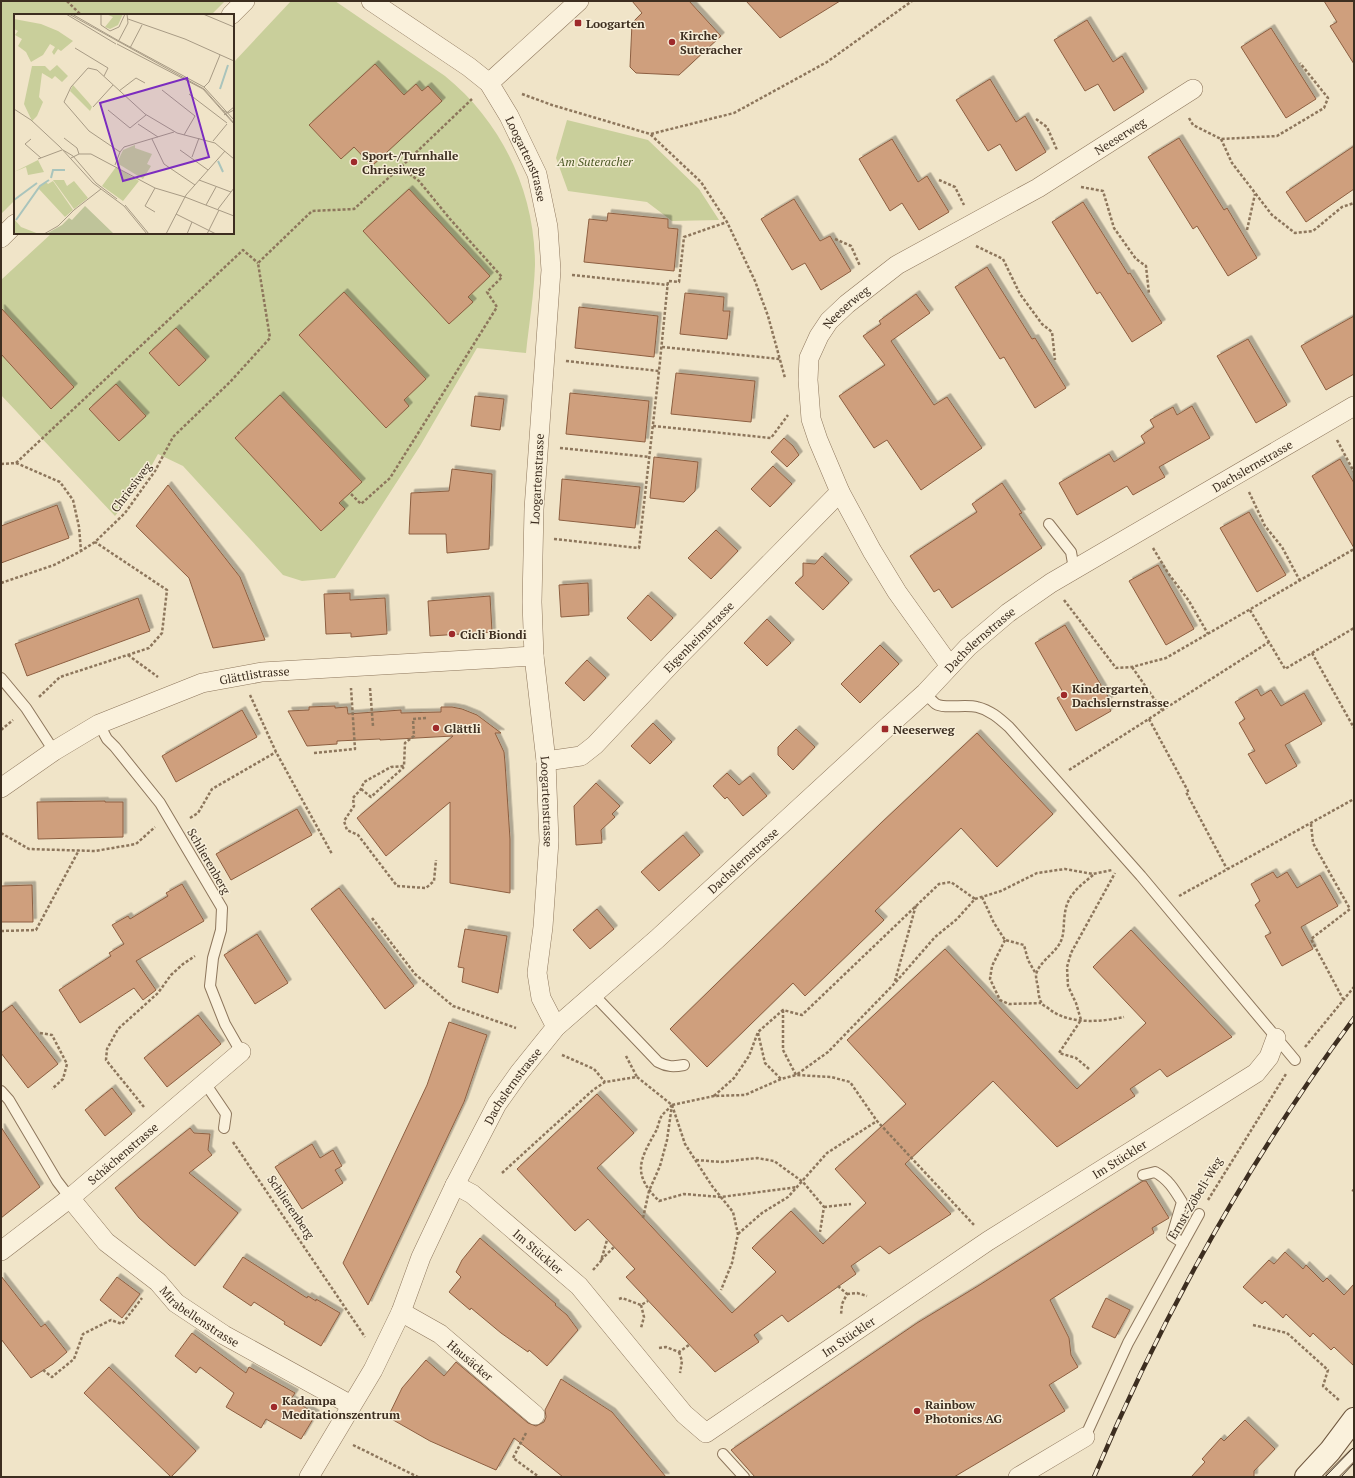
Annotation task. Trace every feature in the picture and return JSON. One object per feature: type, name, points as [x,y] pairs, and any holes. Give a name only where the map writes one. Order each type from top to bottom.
[{"type":"street","points":[[232,14],[245,1]]},
{"type":"street","name":"Loogartenstrasse","points":[[371,1],[468,67],[482,89],[509,116],[537,174],[548,227],[551,270],[534,509],[532,602],[534,656],[546,761],[549,841],[543,927],[537,973],[541,998],[556,1027]]},
{"type":"street","points":[[482,89],[579,1]]},
{"type":"street","name":"Neeserweg","points":[[950,666],[897,592],[872,551],[840,492],[818,440],[811,419],[808,386],[809,358],[819,336],[829,321],[847,304],[897,265],[1038,188],[1186,93]]},
{"type":"street","points":[[1,238],[14,225]]},
{"type":"street","name":"Dachslernstrasse","points":[[309,1477],[373,1370],[401,1312],[421,1257],[455,1185],[497,1104],[519,1073],[556,1027],[657,939],[925,693],[968,647],[1008,613],[1074,569],[1354,406]]},
{"type":"street","name":"Eigenheimstrasse","points":[[546,761],[581,756],[595,745],[673,662],[840,492]]},
{"type":"street","name":"Glättlistrasse","points":[[1,788],[54,751],[99,724],[202,683],[262,672],[534,656]]},
{"type":"street","name":"Im Stückler","points":[[455,1185],[478,1199],[579,1286],[684,1414],[706,1433],[988,1241],[1256,1073],[1269,1057],[1276,1038]]},
{"type":"street","name":"Schächenstrasse","points":[[1,1251],[70,1198],[241,1052]]},
{"type":"street","name":"Mirabellenstrasse","points":[[70,1198],[106,1242],[158,1282],[176,1303],[224,1336],[351,1405]]},
{"type":"street","name":"Hausäcker","points":[[401,1312],[440,1334],[535,1415]]},
{"type":"street","points":[[1306,1477],[1330,1451],[1354,1419]]},
{"type":"street","points":[[1018,1477],[1084,1438]]},
{"type":"lane","points":[[1049,524],[1071,552],[1074,569]]},
{"type":"lane","points":[[1,678],[26,708],[54,751]]},
{"type":"lane","points":[[925,693],[936,704],[944,706],[959,705],[976,707],[993,713],[1009,727],[1164,904],[1295,1060]]},
{"type":"lane","name":"Schlierenberg","points":[[99,724],[107,739],[116,747],[160,803],[222,908],[221,930],[213,958],[210,986],[225,1024],[241,1052]]},
{"type":"lane","points":[[593,994],[658,1062],[666,1066],[675,1067],[684,1065]]},
{"type":"lane","points":[[205,1083],[226,1114],[224,1128]]},
{"type":"lane","points":[[1,1091],[9,1100],[57,1181],[70,1198]]},
{"type":"lane","points":[[1143,1175],[1155,1172],[1164,1177],[1182,1202],[1172,1236],[1183,1243]]},
{"type":"lane","name":"Ernst-Zöbeli-Weg","points":[[1084,1438],[1128,1343],[1199,1214]]},
{"type":"lane","points":[[723,1454],[744,1477]]},
{"type":"lane","points":[[1331,1477],[1354,1454]]},
{"type":"path","points":[[67,1],[81,14]]},
{"type":"path","points":[[650,134],[734,113],[827,62],[912,1]]},
{"type":"path","points":[[1186,93],[1193,125],[1221,139],[1277,136],[1324,108],[1328,98],[1300,63]]},
{"type":"path","points":[[16,463],[243,250],[258,264],[312,211],[354,209],[482,89]]},
{"type":"path","points":[[517,92],[552,106],[650,134],[701,182],[727,222],[755,281],[768,316],[785,379]]},
{"type":"path","points":[[1036,120],[1047,127],[1057,146],[1061,173],[1074,186],[1103,191],[1114,228],[1136,258],[1146,266],[1149,294]]},
{"type":"path","points":[[1221,139],[1232,163],[1255,194],[1272,215],[1295,234],[1313,231],[1342,207],[1354,203]]},
{"type":"path","points":[[351,494],[361,504],[390,478],[498,307],[487,292],[502,278],[450,219],[420,181],[400,167]]},
{"type":"path","points":[[939,180],[955,187],[964,228],[975,246],[1003,259],[1020,294],[1042,324],[1052,332],[1055,360]]},
{"type":"path","points":[[1247,230],[1255,194]]},
{"type":"path","points":[[547,538],[639,548],[668,281],[679,282],[684,236],[727,222]]},
{"type":"path","points":[[835,239],[852,246],[869,287]]},
{"type":"path","name":"Chriesiweg","points":[[1,583],[54,565],[95,542],[125,513],[155,471],[173,437],[230,382],[270,338],[258,264]]},
{"type":"path","points":[[572,275],[668,285]]},
{"type":"path","points":[[662,347],[780,359]]},
{"type":"path","points":[[561,361],[659,371]]},
{"type":"path","points":[[653,426],[771,438],[790,412]]},
{"type":"path","points":[[1335,436],[1354,472]]},
{"type":"path","points":[[553,447],[649,457]]},
{"type":"path","points":[[1,464],[16,463],[60,482],[73,500],[79,527],[80,551]]},
{"type":"path","points":[[1246,487],[1265,526],[1282,547],[1300,581]]},
{"type":"path","points":[[1,730],[60,677],[149,648],[162,633],[167,590],[95,542]]},
{"type":"path","points":[[1150,544],[1168,573],[1189,601],[1208,634]]},
{"type":"path","points":[[1061,597],[1116,668],[1132,667],[1166,658],[1354,549]]},
{"type":"path","points":[[1250,610],[1285,669],[1354,628]]},
{"type":"path","points":[[1055,779],[1269,642]]},
{"type":"path","points":[[1312,653],[1354,728]]},
{"type":"path","points":[[128,655],[178,692]]},
{"type":"path","points":[[1132,667],[1162,710]]},
{"type":"path","points":[[369,682],[373,726]]},
{"type":"path","points":[[314,753],[355,749],[351,683]]},
{"type":"path","points":[[249,693],[276,752],[332,854]]},
{"type":"path","points":[[361,789],[371,797],[404,766],[405,743],[414,736],[413,719],[426,718]]},
{"type":"path","points":[[1149,719],[1188,791],[1186,792],[1227,869]]},
{"type":"path","points":[[174,827],[198,812],[212,789],[276,752]]},
{"type":"path","points":[[404,766],[391,767],[364,782],[361,789],[353,798],[354,806],[344,821],[347,830],[358,835],[397,886],[426,888],[434,881],[436,860]]},
{"type":"path","points":[[1164,904],[1354,799]]},
{"type":"path","points":[[1,834],[29,849],[95,850],[136,844],[168,816]]},
{"type":"path","points":[[1311,824],[1313,843],[1350,909],[1312,939],[1344,1000]]},
{"type":"path","points":[[1,931],[36,930],[79,850]]},
{"type":"path","points":[[796,1075],[828,1052],[895,983],[935,937],[957,919],[975,899],[1001,891],[1037,873],[1065,869],[1093,874],[1117,869],[1071,952],[1067,967],[1068,986],[1076,1003],[1081,1020]]},
{"type":"path","points":[[1036,974],[1060,944],[1064,932],[1065,912],[1072,893],[1093,874]]},
{"type":"path","points":[[783,1010],[802,1015],[939,884],[950,882],[975,899]]},
{"type":"path","points":[[982,897],[994,923],[1005,940],[1024,945],[1028,960],[1036,974],[1041,1003],[1051,1011],[1068,1018],[1081,1020],[1107,1020],[1124,1017]]},
{"type":"path","points":[[895,983],[916,905]]},
{"type":"path","points":[[372,918],[415,974],[453,1006],[516,1028]]},
{"type":"path","points":[[1005,940],[992,966],[990,979],[1000,1000],[1009,1004],[1041,1003]]},
{"type":"path","points":[[158,1123],[106,1060],[107,1049],[118,1029],[158,992],[171,975],[183,964],[200,954],[216,948]]},
{"type":"path","name":"Ernst-Zöbeli-Weg","points":[[1199,1214],[1295,1060],[1354,987]]},
{"type":"path","points":[[714,1096],[734,1078],[750,1056],[758,1032],[783,1010]]},
{"type":"path","points":[[783,1010],[783,1050],[796,1075]]},
{"type":"path","points":[[1081,1020],[1059,1053],[1076,1058],[1089,1069]]},
{"type":"path","points":[[40,1032],[52,1035],[67,1064],[64,1079],[52,1089]]},
{"type":"path","points":[[758,1032],[765,1063],[782,1079]]},
{"type":"path","points":[[555,1053],[589,1066],[594,1069],[605,1082]]},
{"type":"path","points":[[625,1053],[637,1077],[672,1105],[685,1144],[712,1186],[733,1212],[738,1234],[732,1264],[721,1290]]},
{"type":"path","points":[[798,1187],[721,1197],[684,1194],[659,1201],[649,1191],[641,1173],[642,1156],[657,1129],[662,1116],[672,1105],[714,1096],[745,1095],[782,1079],[796,1075],[831,1077],[850,1082],[877,1121],[988,1241]]},
{"type":"path","points":[[502,1173],[593,1090],[605,1082],[637,1077]]},
{"type":"path","points":[[643,1218],[649,1191],[662,1160],[667,1140],[672,1105]]},
{"type":"path","points":[[738,1234],[762,1213],[788,1197],[827,1154],[877,1121]]},
{"type":"path","name":"Schlierenberg","points":[[224,1128],[247,1165],[362,1334],[368,1340]]},
{"type":"path","points":[[696,1160],[722,1162],[757,1158],[774,1161],[803,1182],[824,1208],[820,1232]]},
{"type":"path","points":[[824,1208],[851,1204]]},
{"type":"path","points":[[601,1261],[608,1240]]},
{"type":"path","points":[[579,1286],[614,1247]]},
{"type":"path","points":[[43,1370],[52,1377],[74,1359],[83,1334],[111,1320],[122,1324],[143,1296],[158,1282]]},
{"type":"path","points":[[838,1286],[847,1294],[842,1304],[840,1314],[842,1323],[850,1335]]},
{"type":"path","points":[[1253,1325],[1287,1333],[1328,1370],[1323,1386],[1334,1395]]},
{"type":"path","points":[[639,1359],[648,1351],[655,1348],[666,1347],[679,1352],[689,1345]]},
{"type":"path","points":[[535,1415],[513,1458],[539,1477]]},
{"type":"path","points":[[350,1444],[418,1477]]},
{"type":"green space","points":[[1,1],[225,1],[212,14],[14,14],[14,201],[1,214]]},
{"type":"green space","points":[[291,1],[335,1],[445,76],[465,94],[499,137],[522,185],[529,211],[535,265],[533,298],[526,353],[477,348],[420,446],[335,578],[302,581],[283,575],[183,466],[158,454],[143,481],[115,516],[1,395],[1,280],[51,234],[234,234],[234,62]]},
{"type":"green space","name":"Am Suteracher","points":[[567,120],[648,140],[699,189],[719,220],[672,221],[647,202],[568,191],[556,158]]},
{"type":"building","name":"Kirche Suteracher","points":[[632,1],[689,1],[721,36],[679,75],[636,73],[630,67],[632,23],[642,13]]},
{"type":"building","points":[[746,1],[840,1],[780,38]]},
{"type":"building","points":[[1324,1],[1354,1],[1354,64],[1330,26],[1337,22]]},
{"type":"building","points":[[1087,20],[1113,62],[1122,56],[1144,92],[1114,111],[1098,84],[1085,91],[1054,40]]},
{"type":"building","points":[[1271,28],[1316,99],[1286,118],[1241,47]]},
{"type":"building","points":[[375,64],[404,95],[416,84],[422,91],[428,86],[442,101],[372,166],[354,147],[341,159],[309,125]]},
{"type":"building","points":[[990,79],[1016,122],[1025,116],[1046,152],[1016,171],[1000,144],[988,151],[956,100]]},
{"type":"building","points":[[1179,138],[1224,210],[1227,208],[1257,258],[1228,276],[1197,226],[1193,229],[1148,157]]},
{"type":"building","points":[[892,139],[918,182],[927,176],[949,212],[919,230],[902,203],[890,211],[859,159]]},
{"type":"building","points":[[1354,146],[1354,189],[1306,222],[1286,192]]},
{"type":"building","points":[[409,189],[490,276],[468,297],[473,302],[449,324],[363,231]]},
{"type":"building","points":[[794,199],[820,241],[830,236],[851,271],[821,290],[805,263],[792,270],[761,219]]},
{"type":"building","points":[[1083,202],[1128,274],[1130,273],[1162,323],[1132,342],[1100,292],[1097,294],[1052,222]]},
{"type":"building","points":[[608,213],[668,219],[668,228],[678,229],[674,271],[584,262],[589,219],[607,221]]},
{"type":"building","points":[[987,267],[1032,339],[1035,338],[1066,388],[1035,408],[1004,357],[1000,359],[955,287]]},
{"type":"building","points":[[344,292],[426,379],[404,400],[409,406],[386,428],[299,335]]},
{"type":"building","points":[[685,293],[724,297],[723,311],[730,311],[727,339],[680,334]]},
{"type":"building","points":[[916,294],[930,313],[891,341],[934,405],[947,397],[982,448],[921,490],[887,440],[874,448],[839,396],[885,365],[863,336],[881,324],[879,321]]},
{"type":"building","points":[[579,307],[658,316],[654,357],[575,348]]},
{"type":"building","points":[[1,308],[74,387],[51,409],[1,354]]},
{"type":"building","points":[[1354,316],[1354,374],[1326,390],[1301,346]]},
{"type":"building","points":[[176,328],[206,360],[179,386],[149,353]]},
{"type":"building","points":[[1248,339],[1287,405],[1256,423],[1217,356]]},
{"type":"building","points":[[676,373],[755,381],[751,422],[671,414]]},
{"type":"building","points":[[116,384],[146,416],[119,441],[89,409]]},
{"type":"building","points":[[570,393],[649,401],[645,442],[566,434]]},
{"type":"building","points":[[280,395],[362,482],[339,503],[345,509],[321,531],[235,438]]},
{"type":"building","points":[[475,396],[504,399],[500,430],[471,426]]},
{"type":"building","points":[[1192,406],[1210,438],[1159,467],[1165,477],[1133,495],[1127,486],[1077,515],[1059,483],[1109,454],[1114,462],[1145,443],[1141,436],[1154,427],[1150,420],[1173,407],[1177,415]]},
{"type":"building","points":[[784,438],[793,446],[799,455],[787,467],[771,452]]},
{"type":"building","points":[[654,457],[698,462],[695,491],[684,502],[650,498]]},
{"type":"building","points":[[1340,459],[1354,483],[1354,548],[1312,476]]},
{"type":"building","points":[[773,466],[792,484],[770,507],[751,489]]},
{"type":"building","points":[[452,469],[492,474],[489,549],[447,553],[446,534],[409,534],[411,493],[449,491]]},
{"type":"building","points":[[562,479],[640,487],[635,528],[559,520]]},
{"type":"building","points":[[1002,483],[1022,513],[1019,514],[1042,548],[952,608],[939,589],[934,592],[910,556],[977,512],[972,504]]},
{"type":"building","points":[[168,485],[240,577],[265,640],[213,648],[189,578],[136,526]]},
{"type":"building","points":[[57,505],[69,538],[1,563],[1,526]]},
{"type":"building","points":[[1249,512],[1286,575],[1257,592],[1220,528]]},
{"type":"building","points":[[716,530],[738,551],[711,579],[688,558]]},
{"type":"building","points":[[822,556],[849,583],[823,610],[795,583],[803,576],[803,563],[815,564]]},
{"type":"building","points":[[1158,565],[1194,629],[1166,645],[1129,581]]},
{"type":"building","points":[[588,583],[589,615],[561,617],[559,585]]},
{"type":"building","points":[[350,593],[350,600],[385,598],[387,634],[351,637],[351,633],[326,634],[324,594]]},
{"type":"building","points":[[648,595],[673,618],[651,641],[627,618]]},
{"type":"building","points":[[490,596],[492,632],[430,636],[428,601]]},
{"type":"building","points":[[138,598],[150,631],[27,676],[15,644]]},
{"type":"building","points":[[767,619],[791,643],[767,666],[744,643]]},
{"type":"building","points":[[1065,625],[1110,700],[1106,702],[1111,711],[1076,731],[1057,698],[1064,694],[1035,643]]},
{"type":"building","points":[[880,645],[899,664],[860,703],[841,684]]},
{"type":"building","points":[[587,660],[606,678],[584,701],[565,683]]},
{"type":"building","points":[[1257,689],[1261,696],[1271,690],[1281,706],[1304,693],[1322,724],[1285,745],[1297,766],[1266,784],[1248,754],[1255,751],[1239,723],[1245,719],[1235,702]]},
{"type":"building","points":[[335,706],[335,708],[347,707],[348,714],[401,710],[401,713],[441,712],[441,707],[452,707],[477,715],[501,733],[495,733],[504,752],[510,839],[510,893],[450,883],[450,802],[386,856],[357,818],[453,736],[337,741],[337,744],[307,746],[288,711],[309,710],[309,707]]},
{"type":"building","points":[[242,710],[257,737],[176,782],[162,756]]},
{"type":"building","points":[[653,723],[672,742],[650,764],[631,746]]},
{"type":"building","points":[[796,729],[815,747],[793,770],[778,755],[778,747]]},
{"type":"building","points":[[977,733],[1053,814],[997,867],[961,828],[875,911],[884,920],[805,996],[793,983],[707,1067],[670,1029],[881,823]]},
{"type":"building","points":[[727,773],[739,785],[750,776],[767,796],[743,816],[727,797],[725,799],[713,786]]},
{"type":"building","points":[[596,783],[620,806],[612,814],[615,817],[601,830],[602,843],[576,845],[574,806]]},
{"type":"building","points":[[37,802],[123,802],[123,837],[38,839]]},
{"type":"building","points":[[297,809],[312,835],[231,880],[216,854]]},
{"type":"building","points":[[683,835],[700,855],[659,891],[641,872]]},
{"type":"building","points":[[1273,872],[1277,878],[1287,872],[1297,888],[1320,875],[1338,906],[1301,927],[1313,949],[1282,966],[1265,936],[1271,933],[1255,905],[1260,901],[1251,884]]},
{"type":"building","points":[[182,884],[204,921],[136,961],[156,990],[143,1000],[134,988],[80,1023],[59,990],[111,956],[109,953],[124,944],[112,925],[128,916],[130,919],[168,896],[166,893]]},
{"type":"building","points":[[32,885],[33,922],[1,922],[1,886]]},
{"type":"building","points":[[339,888],[414,986],[385,1009],[311,909]]},
{"type":"building","points":[[597,909],[614,929],[590,949],[573,930]]},
{"type":"building","points":[[465,929],[507,936],[498,993],[462,982],[464,968],[458,967]]},
{"type":"building","points":[[1131,930],[1232,1037],[1167,1077],[1160,1069],[1130,1089],[1135,1096],[1057,1147],[993,1081],[905,1164],[951,1214],[889,1254],[880,1246],[851,1266],[856,1274],[788,1322],[782,1315],[754,1335],[759,1342],[715,1372],[626,1277],[635,1269],[588,1219],[575,1231],[517,1169],[597,1094],[634,1133],[597,1168],[732,1313],[776,1272],[752,1248],[791,1211],[823,1244],[866,1203],[835,1169],[906,1104],[847,1040],[945,949],[1077,1089],[1146,1023],[1093,967]]},
{"type":"building","points":[[257,934],[288,983],[255,1004],[224,955]]},
{"type":"building","points":[[12,1005],[58,1064],[28,1088],[1,1053],[1,1013]]},
{"type":"building","points":[[198,1015],[221,1044],[167,1087],[144,1058]]},
{"type":"building","points":[[449,1022],[487,1035],[464,1102],[368,1305],[343,1263],[427,1085]]},
{"type":"building","points":[[112,1088],[132,1114],[105,1136],[85,1110]]},
{"type":"building","points":[[1,1127],[40,1187],[1,1218]]},
{"type":"building","points":[[190,1128],[194,1133],[210,1134],[208,1150],[212,1155],[189,1173],[238,1213],[195,1266],[139,1218],[115,1188]]},
{"type":"building","points":[[312,1144],[320,1158],[333,1150],[342,1166],[335,1170],[343,1183],[302,1209],[275,1167]]},
{"type":"building","points":[[1143,1181],[1146,1181],[1169,1218],[1152,1228],[1154,1233],[1050,1300],[1069,1338],[1071,1355],[1078,1367],[1049,1385],[1065,1411],[954,1477],[755,1477],[731,1450],[917,1323]]},
{"type":"building","points":[[480,1238],[556,1304],[555,1305],[567,1315],[578,1330],[547,1366],[529,1350],[528,1352],[501,1333],[449,1292],[461,1277],[456,1272],[462,1260]]},
{"type":"building","points":[[1285,1252],[1303,1269],[1306,1265],[1323,1282],[1327,1278],[1344,1295],[1354,1284],[1354,1366],[1334,1347],[1331,1350],[1313,1333],[1310,1337],[1286,1314],[1283,1318],[1265,1301],[1262,1304],[1243,1287],[1269,1260],[1274,1264]]},
{"type":"building","points":[[243,1257],[307,1298],[308,1296],[316,1301],[316,1299],[340,1313],[321,1346],[284,1324],[285,1322],[254,1302],[251,1306],[223,1287]]},
{"type":"building","points":[[1,1276],[41,1327],[45,1324],[67,1352],[53,1364],[31,1378],[1,1339]]},
{"type":"building","points":[[117,1277],[140,1294],[122,1318],[100,1300]]},
{"type":"building","points":[[1106,1298],[1130,1310],[1115,1338],[1092,1327]]},
{"type":"building","points":[[192,1333],[246,1373],[249,1367],[295,1393],[291,1399],[316,1414],[301,1439],[266,1419],[261,1428],[226,1407],[234,1393],[200,1367],[196,1373],[175,1356]]},
{"type":"building","points":[[426,1360],[444,1376],[456,1362],[528,1423],[536,1426],[544,1422],[546,1417],[545,1410],[561,1379],[612,1412],[666,1477],[563,1477],[514,1438],[496,1470],[430,1441],[388,1417],[402,1388]]},
{"type":"building","points":[[109,1367],[196,1451],[171,1477],[84,1393]]},
{"type":"building","points":[[1245,1420],[1275,1449],[1254,1471],[1254,1477],[1191,1477],[1205,1462],[1202,1459],[1221,1438],[1224,1441]]},
{"type":"tram line","points":[[1325,1477],[1354,1447]]},
{"type":"tram line","points":[[1341,1477],[1354,1463]]},
{"type":"railway","points":[[1094,1477],[1149,1356],[1210,1240],[1279,1127],[1354,1018]]},
{"type":"place","name":"Loogarten","points":[[578,23]]},
{"type":"place","name":"Kirche Suteracher","points":[[672,42]]},
{"type":"place","name":"Sport-/Turnhalle Chriesiweg","points":[[354,162]]},
{"type":"place","name":"Cicli Biondi","points":[[452,634]]},
{"type":"place","name":"Kindergarten Dachslernstrasse","points":[[1064,695]]},
{"type":"place","name":"Glättli","points":[[436,728]]},
{"type":"place","name":"Neeserweg","points":[[885,729]]},
{"type":"place","name":"Kadampa Meditationszentrum","points":[[274,1407]]},
{"type":"place","name":"Rainbow Photonics AG","points":[[917,1411]]}]
